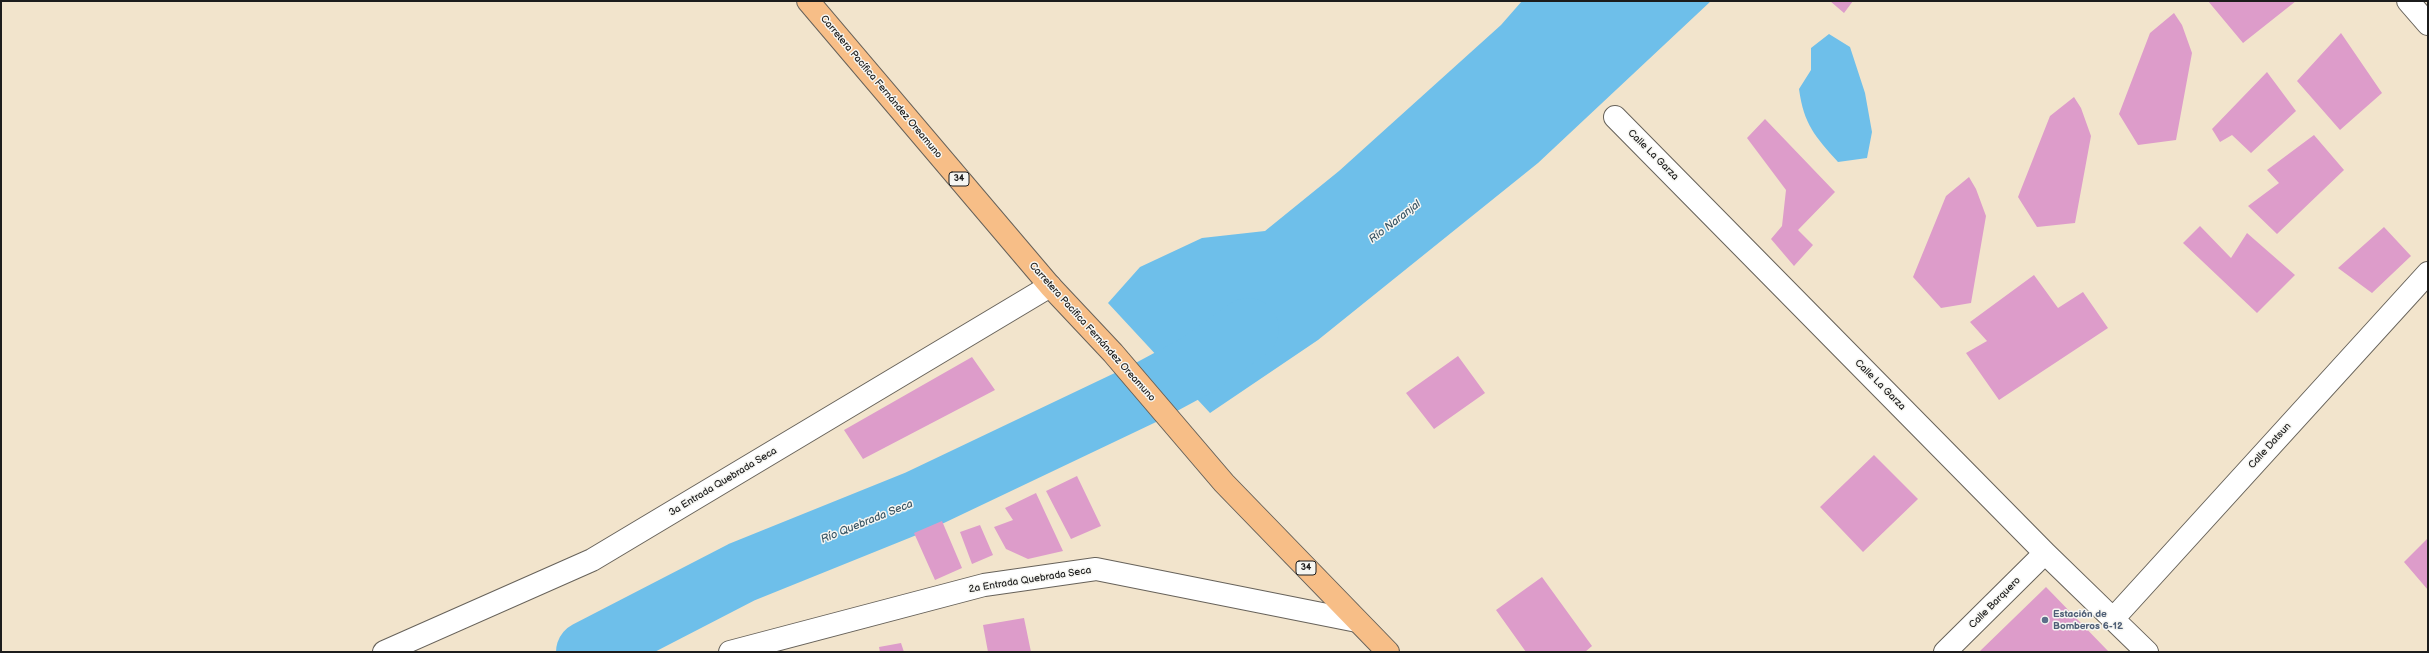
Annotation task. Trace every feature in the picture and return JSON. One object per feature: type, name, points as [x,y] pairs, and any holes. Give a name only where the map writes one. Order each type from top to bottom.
[{"type":"highway","name":"Carretera Pacífica Fernández Oreamuno","points":[[808,1],[1050,286],[1113,353],[1224,482],[1388,652]]},
{"type":"street","points":[[2408,1],[2428,24]]},
{"type":"street","name":"Calle La Garza","points":[[1615,117],[2045,553],[2147,652]]},
{"type":"street","name":"Calle Datsun","points":[[2113,619],[2428,273]]},
{"type":"street","name":"3a Entrada Quebrada Seca","points":[[384,652],[592,560],[1050,286]]},
{"type":"street","name":"Calle Barquero","points":[[1945,652],[2045,553]]},
{"type":"street","name":"2a Entrada Quebrada Seca","points":[[730,652],[984,585],[1096,569],[1357,621]]},
{"type":"water","name":"Río Naranjal","points":[[1522,1],[1711,1],[1538,163],[1318,340],[1210,413],[1108,303],[1140,267],[1202,238],[1265,231],[1339,171],[1501,25]]},
{"type":"water","points":[[1829,34],[1850,47],[1865,93],[1872,132],[1867,158],[1838,162],[1817,137],[1807,121],[1804,112],[1799,89],[1811,70],[1811,48]]},
{"type":"building","points":[[1830,1],[1853,1],[1844,13]]},
{"type":"building","points":[[2208,1],[2296,1],[2243,43]]},
{"type":"building","points":[[2174,13],[2182,25],[2192,53],[2176,140],[2138,145],[2119,114],[2150,33]]},
{"type":"building","points":[[2341,33],[2382,93],[2340,130],[2297,81]]},
{"type":"building","points":[[2267,72],[2296,111],[2251,153],[2232,135],[2220,142],[2212,129]]},
{"type":"building","points":[[2074,97],[2081,108],[2091,136],[2075,223],[2037,227],[2018,197],[2050,116]]},
{"type":"building","points":[[1765,119],[1835,192],[1798,230],[1813,245],[1794,266],[1771,239],[1782,226],[1786,190],[1747,138]]},
{"type":"building","points":[[2314,135],[2344,170],[2277,234],[2248,206],[2279,183],[2267,170]]},
{"type":"building","points":[[1969,177],[1976,189],[1986,216],[1971,303],[1941,308],[1913,277],[1946,196]]},
{"type":"building","points":[[2200,226],[2231,258],[2247,233],[2295,275],[2257,313],[2183,243]]},
{"type":"building","points":[[2384,227],[2411,256],[2372,293],[2338,268]]},
{"type":"building","points":[[2034,275],[2058,308],[2083,292],[2108,328],[1999,400],[1966,353],[1987,341],[1970,322]]},
{"type":"building","points":[[1458,356],[1485,393],[1434,429],[1406,393]]},
{"type":"building","points":[[972,357],[995,390],[863,459],[844,430]]},
{"type":"building","points":[[1874,455],[1918,499],[1863,552],[1820,507]]},
{"type":"building","points":[[1077,476],[1101,526],[1071,539],[1046,491]]},
{"type":"building","points":[[1036,493],[1063,551],[1028,559],[1006,549],[994,527],[1013,520],[1005,508]]},
{"type":"building","points":[[942,521],[962,568],[935,580],[914,533]]},
{"type":"building","points":[[980,525],[993,555],[972,564],[960,532]]},
{"type":"building","points":[[2428,538],[2428,590],[2404,562]]},
{"type":"building","points":[[1542,577],[1592,646],[1585,652],[1526,652],[1496,610]]},
{"type":"building","name":"Estación de Bomberos 6-12","points":[[2046,587],[2109,652],[1979,652]]},
{"type":"building","points":[[1024,618],[1031,652],[988,652],[983,625]]},
{"type":"building","points":[[901,643],[904,652],[880,652],[879,647]]},
{"type":"waterway","name":"Río Quebrada Seca","points":[[587,652],[742,572],[918,501],[1147,392],[1199,364],[1248,329]]},
{"type":"place","name":"Estación de Bomberos 6-12","points":[[2045,620]]}]
